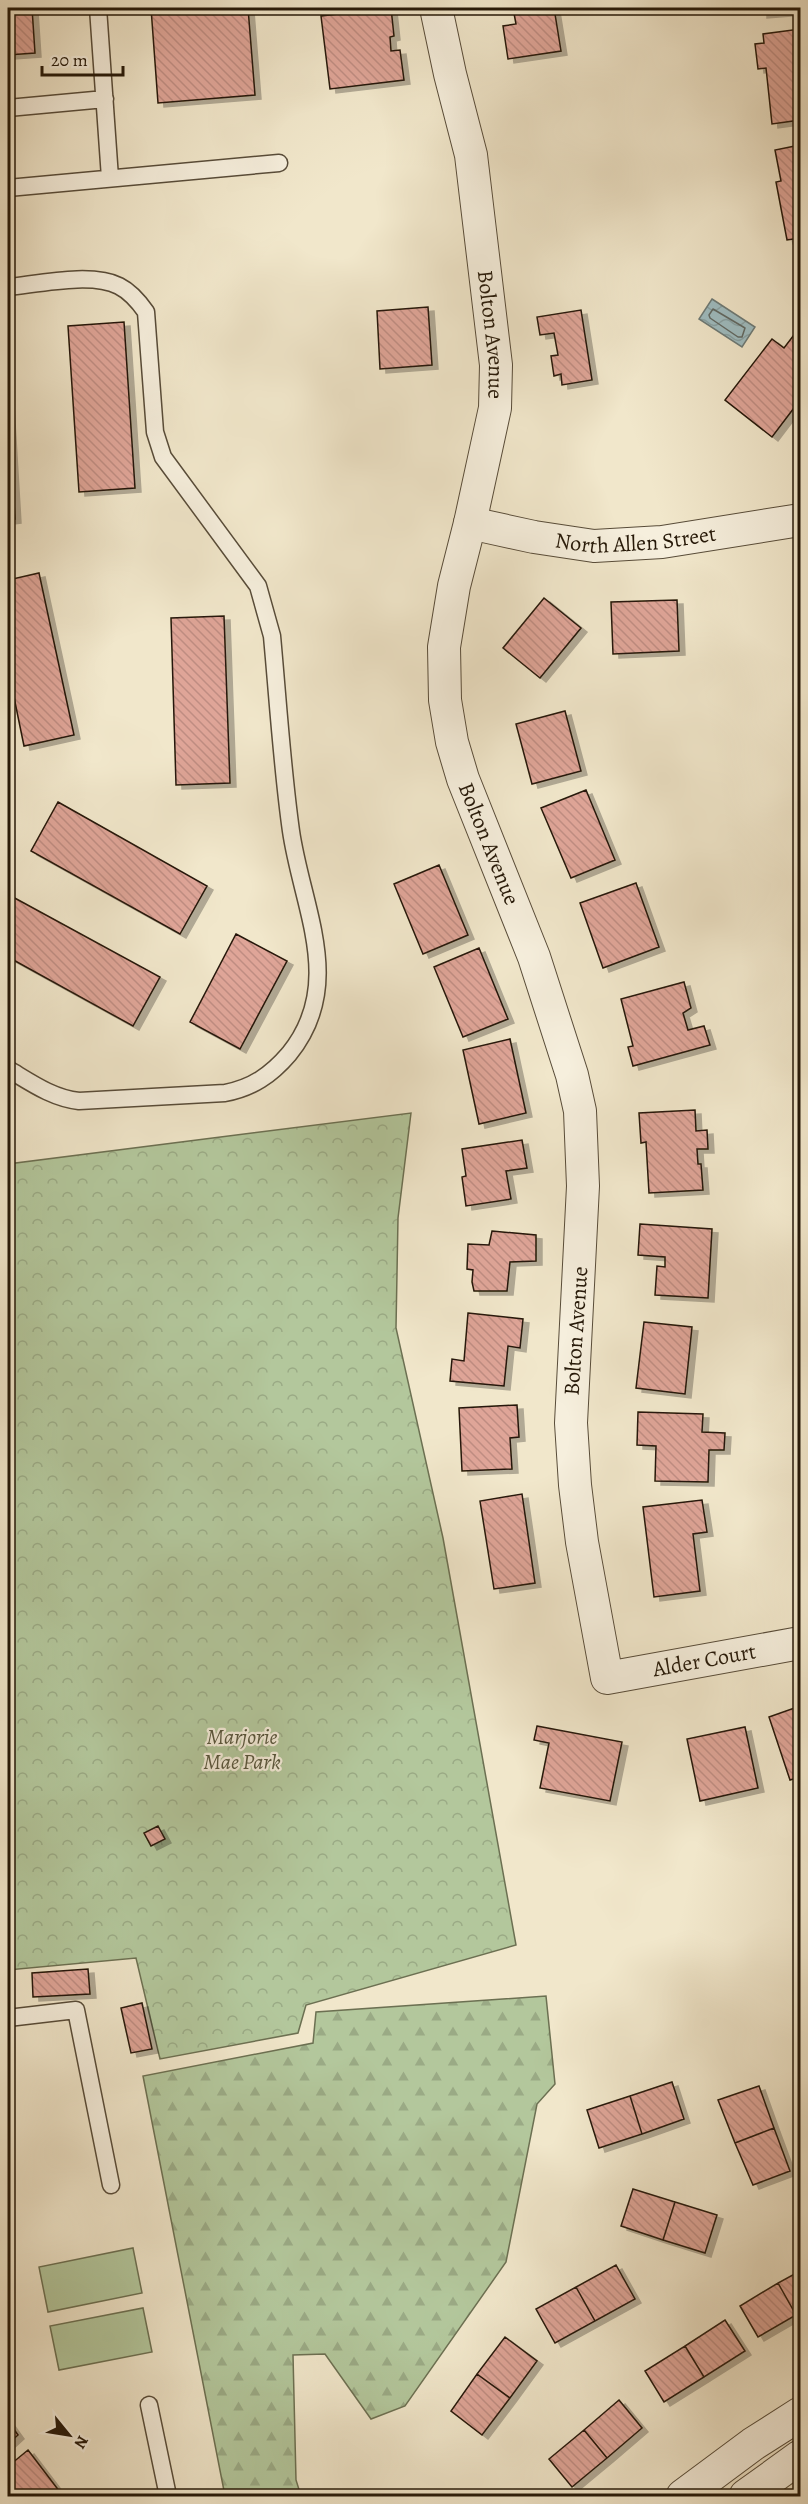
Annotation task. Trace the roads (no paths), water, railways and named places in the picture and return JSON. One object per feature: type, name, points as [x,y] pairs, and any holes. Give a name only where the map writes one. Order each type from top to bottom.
[{"type":"street","name":"Bolton Avenue","points":[[436,8],[471,155],[496,365],[495,408],[454,586],[444,647],[445,700],[452,742],[463,779],[534,957],[572,1075],[580,1111],[584,1186],[571,1423],[582,1542],[608,1678]]},
{"type":"street","name":"North Allen Street","points":[[470,523],[534,537],[594,546],[662,542],[801,520]]},
{"type":"street","name":"Alder Court","points":[[608,1678],[801,1643]]},
{"type":"street","points":[[683,2496],[753,2444],[799,2419]]},
{"type":"street","points":[[746,2496],[801,2457]]},
{"type":"lane","points":[[98,8],[110,178]]},
{"type":"lane","points":[[8,108],[105,99]]},
{"type":"lane","points":[[8,188],[279,163]]},
{"type":"lane","points":[[8,287],[99,280],[119,286],[136,298],[146,312],[154,432],[163,457],[258,586],[268,617],[272,636],[291,834],[314,929],[318,959],[318,984],[314,1004],[304,1031],[279,1065],[254,1084],[241,1090],[213,1094],[79,1101],[44,1090],[8,1069]]},
{"type":"lane","points":[[8,2018],[76,2010],[111,2185]]},
{"type":"lane","points":[[149,2405],[168,2496]]},
{"type":"water","points":[[712,299],[755,327],[742,347],[699,319]]},
{"type":"park label","name":"Marjorie Mae Park","points":[[242,1750]]}]
